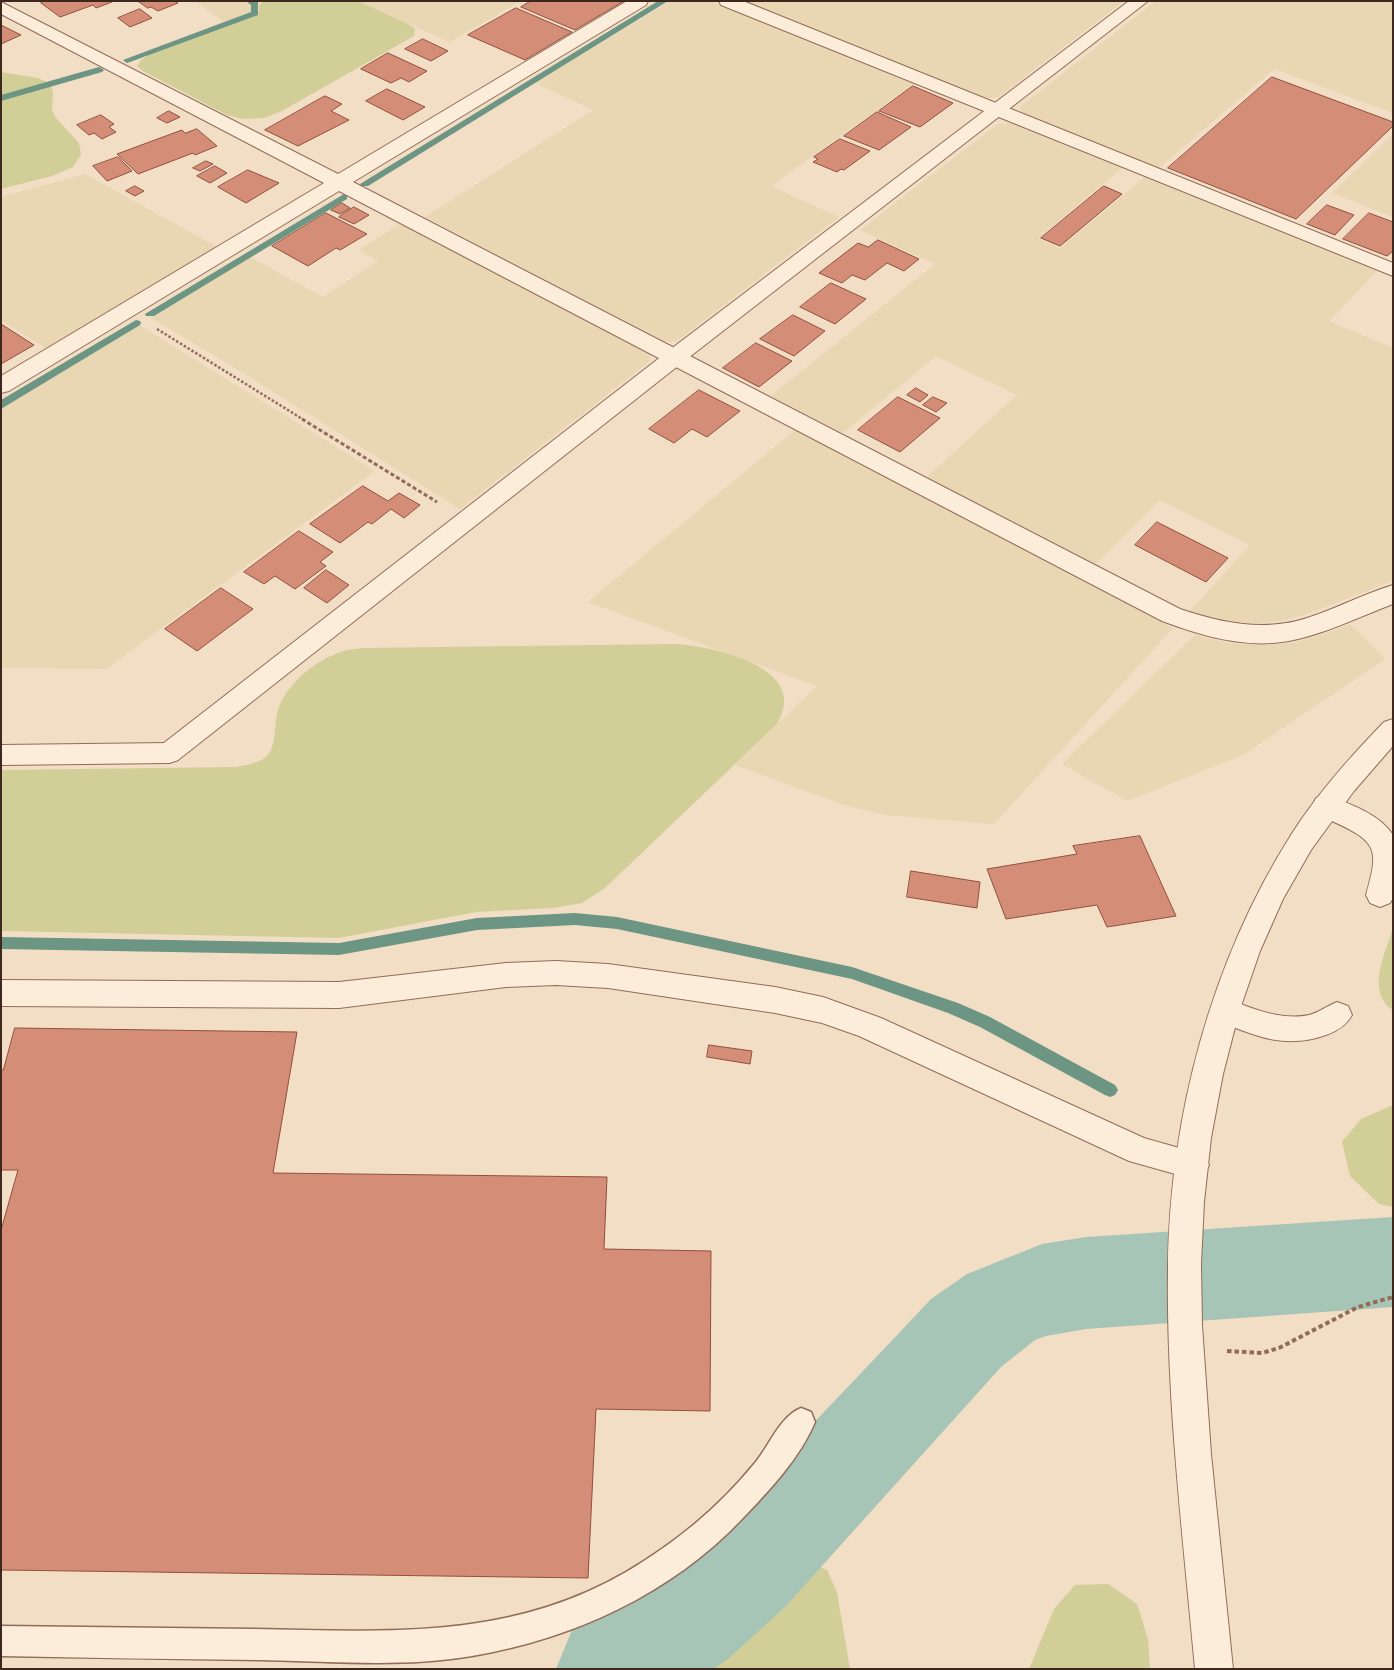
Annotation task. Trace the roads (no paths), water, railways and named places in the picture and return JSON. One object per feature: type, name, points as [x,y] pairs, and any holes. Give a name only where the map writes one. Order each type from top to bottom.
[{"type":"street","points":[[1,386],[640,1]]},
{"type":"street","points":[[727,1],[1393,270]]},
{"type":"street","points":[[1,755],[169,753],[675,357],[1140,1]]},
{"type":"street","points":[[1,7],[1171,615],[1199,626],[1228,632],[1258,634],[1287,632],[1313,625],[1393,594]]},
{"type":"street","points":[[1214,1669],[1190,1412],[1186,1335],[1187,1227],[1200,1114],[1213,1051],[1225,1011],[1250,939],[1274,889],[1300,843],[1326,806],[1361,762],[1393,729]]},
{"type":"street","points":[[1326,806],[1370,828],[1382,841],[1388,856],[1387,870],[1380,895]]},
{"type":"street","points":[[1,993],[339,995],[506,976],[556,973],[608,976],[775,1000],[823,1010],[870,1027],[1140,1151],[1193,1165]]},
{"type":"street","points":[[1225,1011],[1275,1028],[1300,1031],[1323,1026],[1337,1015]]},
{"type":"lane","points":[[1,1641],[401,1647],[471,1641],[539,1626],[605,1600],[665,1566],[718,1523],[764,1475],[801,1422]]},
{"type":"waterway","points":[[127,60],[255,13],[255,4],[250,1]]},
{"type":"waterway","points":[[365,184],[664,1]]},
{"type":"waterway","points":[[1,98],[99,70]]},
{"type":"waterway","points":[[150,314],[344,197]]},
{"type":"waterway","points":[[1,405],[136,323]]},
{"type":"waterway","points":[[1,943],[339,949],[477,924],[575,919],[617,923],[852,973],[953,1008],[985,1022],[1110,1090]]},
{"type":"waterway","points":[[611,1669],[624,1663],[690,1621],[747,1569],[966,1333],[1001,1307],[1042,1290],[1086,1283],[1393,1262]]}]
